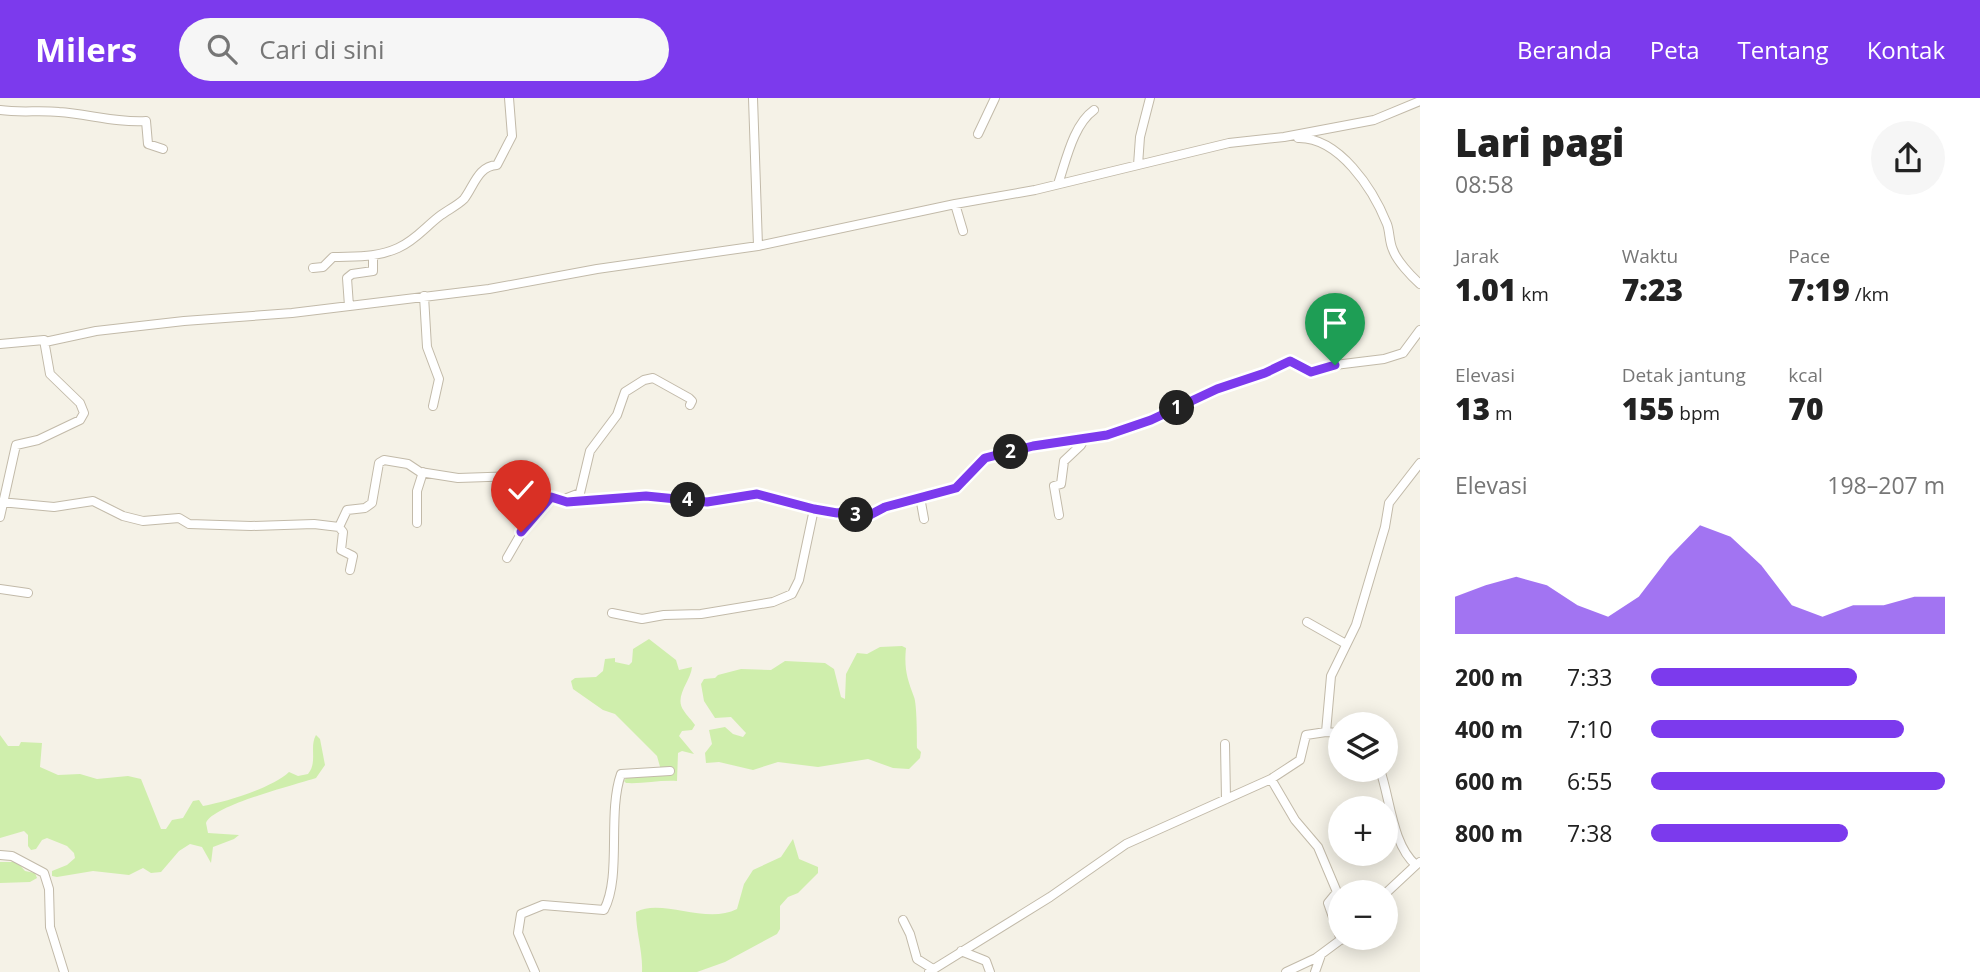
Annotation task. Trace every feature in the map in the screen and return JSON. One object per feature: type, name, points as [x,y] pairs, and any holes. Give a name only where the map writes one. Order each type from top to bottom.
[{"type":"street","points":[[313,268],[323,267],[333,257],[373,257],[397,248],[421,234],[437,218],[461,202],[485,169],[496,166],[512,136],[509,98]]},
{"type":"street","points":[[753,98],[758,246]]},
{"type":"street","points":[[978,134],[995,98]]},
{"type":"street","points":[[1138,164],[1140,137],[1150,98]]},
{"type":"street","points":[[0,344],[21,344],[42,339],[45,342],[96,331],[184,321],[232,319],[349,306],[758,246],[1058,184],[1229,143],[1284,137],[1374,120],[1420,101]]},
{"type":"street","points":[[0,110],[29,113],[45,111],[130,122],[146,121],[148,144],[163,149]]},
{"type":"street","points":[[1058,184],[1074,139],[1087,115],[1094,110]]},
{"type":"street","points":[[1284,137],[1315,139],[1326,144],[1352,169],[1381,211],[1390,231],[1394,253],[1420,284]]},
{"type":"street","points":[[955,204],[963,231]]},
{"type":"street","points":[[349,306],[347,278],[352,274],[373,271],[373,257]]},
{"type":"street","points":[[424,296],[427,347],[439,379],[433,407]]},
{"type":"street","points":[[339,527],[347,510],[365,508],[372,503],[381,460],[399,462],[423,472],[472,479],[514,476],[554,498],[567,502],[646,496],[707,502],[757,494],[814,509],[837,513],[850,511],[863,517],[885,507],[956,488],[985,458],[1033,446],[1107,435],[1151,420],[1217,389],[1265,373],[1290,361],[1311,372],[1335,365],[1394,356],[1409,347],[1420,330]]},
{"type":"street","points":[[0,517],[16,445],[38,440],[81,418],[83,408],[80,403],[50,374],[45,342]]},
{"type":"street","points":[[507,558],[529,520],[554,498],[576,496],[580,492],[590,451],[617,415],[625,392],[644,380],[653,378],[691,399],[690,405]]},
{"type":"street","points":[[1059,515],[1054,486],[1061,484],[1064,461],[1084,439]]},
{"type":"street","points":[[903,920],[911,934],[918,959],[931,970],[1050,897],[1126,844],[1271,779],[1300,760],[1306,735],[1326,732],[1331,677],[1356,625],[1375,565],[1389,503],[1420,463]]},
{"type":"street","points":[[417,523],[417,491],[423,472]]},
{"type":"street","points":[[920,497],[923,519]]},
{"type":"street","points":[[2,502],[54,507],[93,501],[123,516],[143,521],[179,518],[189,524],[202,525],[313,524],[339,527],[343,532],[341,550],[353,556],[350,570]]},
{"type":"street","points":[[612,613],[642,619],[664,615],[701,614],[773,602],[792,594],[799,580],[814,509]]},
{"type":"street","points":[[0,589],[28,593]]},
{"type":"street","points":[[1307,622],[1346,644]]},
{"type":"street","points":[[1225,744],[1226,799]]},
{"type":"street","points":[[535,972],[518,933],[521,914],[543,905],[604,910],[611,891],[613,829],[621,774],[670,771]]},
{"type":"street","points":[[1271,779],[1295,820],[1313,839],[1332,880]]},
{"type":"street","points":[[1383,782],[1393,822],[1409,857],[1418,863],[1398,882]]},
{"type":"street","points":[[0,855],[12,856],[42,871],[49,889],[50,927],[64,972]]},
{"type":"street","points":[[1286,972],[1328,950]]},
{"type":"street","points":[[961,951],[984,959],[989,972]]},
{"type":"street","points":[[1315,972],[1321,955]]},
{"type":"green space","points":[[649,639],[676,660],[679,670],[692,667],[680,700],[684,711],[695,725],[692,730],[682,731],[679,736],[694,754],[682,751],[678,753],[677,781],[626,783],[624,781],[627,777],[662,774],[657,756],[615,714],[603,710],[573,689],[571,681],[575,678],[596,677],[603,671],[605,659],[615,658],[615,662],[629,665],[632,662],[633,649]]},
{"type":"green space","points":[[880,647],[906,648],[905,662],[916,707],[917,748],[921,752],[920,758],[909,769],[893,768],[868,759],[818,767],[778,762],[753,770],[719,762],[706,763],[705,753],[712,744],[709,730],[725,727],[733,734],[743,737],[746,733],[731,717],[715,718],[704,701],[701,684],[704,679],[741,669],[771,670],[785,661],[825,663],[834,669],[841,697],[845,699],[846,674],[857,653],[867,654]]},
{"type":"green space","points":[[0,735],[8,746],[19,746],[21,742],[42,743],[40,767],[58,775],[80,774],[97,779],[128,776],[141,779],[161,829],[166,829],[172,820],[183,818],[193,801],[199,800],[203,806],[213,804],[260,789],[289,772],[298,776],[308,774],[312,765],[316,735],[320,739],[325,765],[316,778],[238,803],[212,816],[206,823],[208,833],[239,835],[213,847],[211,863],[202,847],[190,844],[179,851],[161,872],[151,873],[143,868],[129,875],[93,871],[57,877],[52,876],[52,871],[67,865],[75,858],[67,846],[47,838],[42,840],[36,849],[31,850],[28,846],[28,835],[24,831],[0,838]]},
{"type":"green space","points":[[793,839],[799,859],[818,867],[818,873],[780,906],[780,929],[777,934],[725,962],[697,972],[642,972],[636,912],[658,908],[712,914],[737,909],[744,884],[753,870],[781,857]]},
{"type":"green space","points":[[0,862],[17,862],[25,871],[35,873],[37,878],[30,882],[0,883]]},
{"type":"route","points":[[521,532],[551,497],[567,502],[646,496],[707,502],[757,494],[814,509],[837,513],[846,510],[858,516],[868,516],[885,507],[956,488],[985,458],[1033,446],[1107,435],[1151,420],[1217,389],[1265,373],[1290,361],[1311,372],[1335,365]]}]
